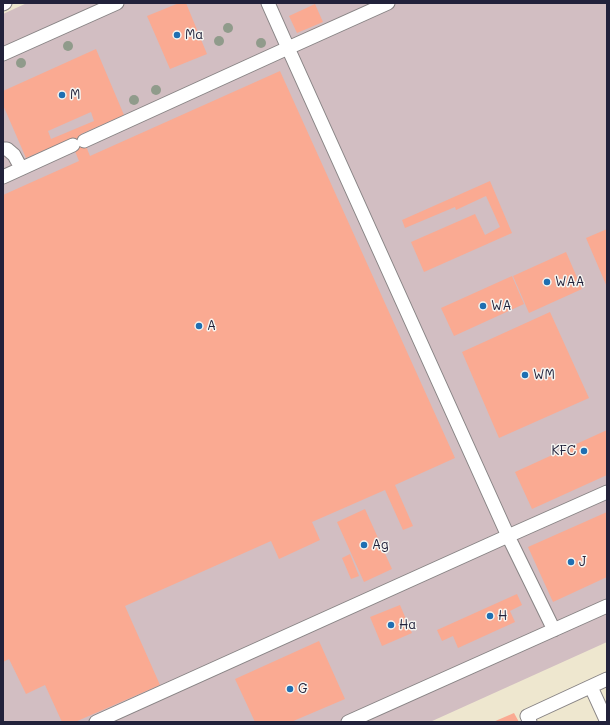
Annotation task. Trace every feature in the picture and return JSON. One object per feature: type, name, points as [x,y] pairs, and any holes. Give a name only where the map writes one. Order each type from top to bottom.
[{"type":"lane","points":[[3,54],[117,3]]},
{"type":"lane","points":[[268,3],[508,536],[554,630]]},
{"type":"lane","points":[[3,177],[388,3]]},
{"type":"lane","points":[[3,149],[6,149],[14,155],[21,168]]},
{"type":"lane","points":[[96,722],[607,492]]},
{"type":"lane","points":[[348,722],[607,606]]},
{"type":"lane","points":[[530,722],[527,716],[607,680]]},
{"type":"lane","points":[[591,687],[606,722]]},
{"type":"shaded area","points":[[27,3],[607,3],[607,642],[430,722],[3,722],[3,14]]},
{"type":"building","name":"Ma","points":[[179,3],[186,3],[207,54],[170,69],[147,16]]},
{"type":"building","points":[[315,4],[323,22],[297,33],[289,16]]},
{"type":"building","name":"A","points":[[96,49],[124,115],[81,134],[90,156],[280,71],[455,458],[395,485],[413,526],[403,530],[385,490],[312,522],[320,540],[279,559],[271,541],[125,606],[160,685],[75,722],[62,722],[45,685],[26,694],[9,659],[3,662],[3,195],[79,161],[70,139],[26,158],[3,105],[3,91]],"holes":[[[91,112],[94,121],[51,139],[48,131]]]},
{"type":"building","points":[[490,181],[512,233],[424,272],[411,242],[475,214],[485,235],[500,227],[486,196],[456,210],[455,207],[405,228],[402,220]]},
{"type":"building","points":[[607,229],[607,287],[586,238]]},
{"type":"building","name":"WAA","points":[[566,252],[582,289],[529,313],[513,276]]},
{"type":"building","name":"WA","points":[[512,276],[524,304],[454,336],[441,308]]},
{"type":"building","name":"WM","points":[[550,312],[589,398],[499,438],[462,352]]},
{"type":"building","name":"KFC","points":[[607,430],[607,475],[532,509],[515,472]]},
{"type":"building","name":"Ag","points":[[365,509],[392,569],[364,582],[337,522]]},
{"type":"building","name":"J","points":[[607,512],[607,577],[553,602],[528,547]]},
{"type":"building","points":[[350,554],[359,576],[351,579],[342,558]]},
{"type":"building","name":"H","points":[[517,594],[522,605],[510,611],[515,622],[458,648],[453,636],[442,641],[437,630]]},
{"type":"building","name":"Ha","points":[[400,605],[412,633],[382,646],[370,617]]},
{"type":"building","name":"G","points":[[319,641],[345,699],[291,722],[255,722],[235,679]]},
{"type":"building","points":[[514,713],[519,722],[493,722]]},
{"type":"place","name":"Ma","points":[[177,35]]},
{"type":"place","name":"M","points":[[62,95]]},
{"type":"place","name":"WAA","points":[[547,282]]},
{"type":"place","name":"WA","points":[[483,306]]},
{"type":"place","name":"A","points":[[199,326]]},
{"type":"place","name":"WM","points":[[525,375]]},
{"type":"place","name":"KFC","points":[[584,451]]},
{"type":"place","name":"Ag","points":[[364,545]]},
{"type":"place","name":"J","points":[[571,562]]},
{"type":"place","name":"H","points":[[490,616]]},
{"type":"place","name":"Ha","points":[[391,625]]},
{"type":"place","name":"G","points":[[290,689]]}]
